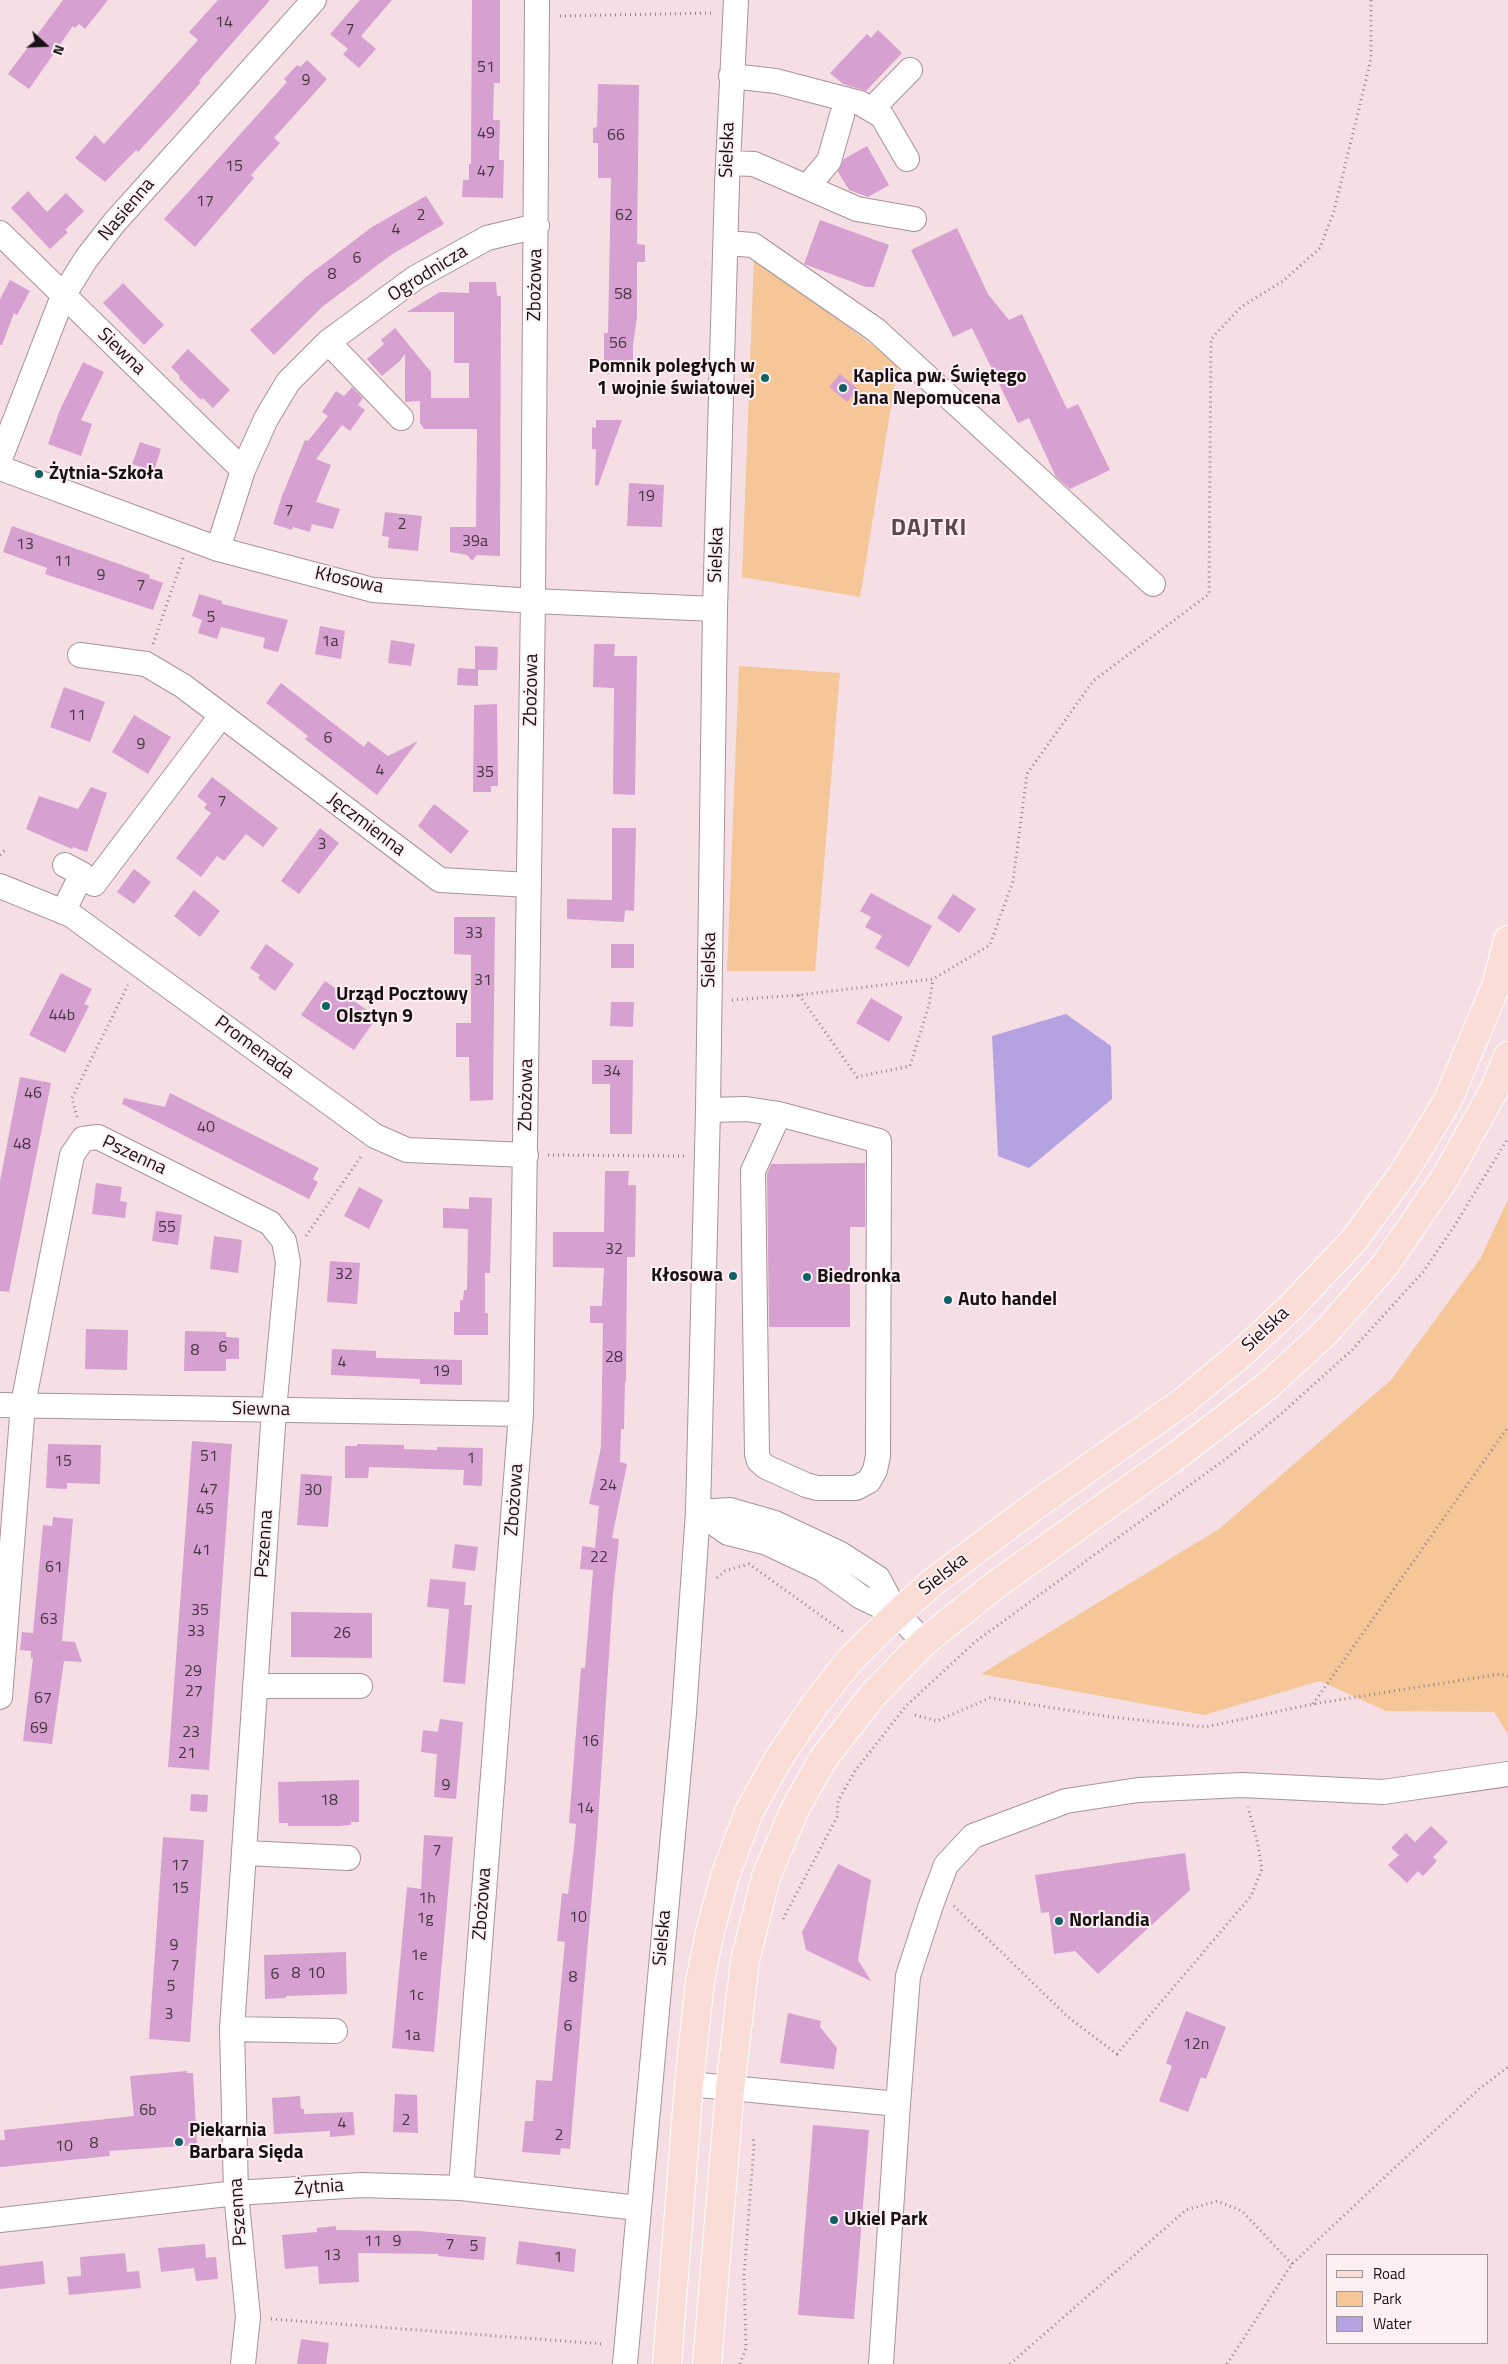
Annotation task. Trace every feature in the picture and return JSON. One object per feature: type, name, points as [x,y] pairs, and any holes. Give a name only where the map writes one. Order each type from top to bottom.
[{"type":"main road","name":"Sielska","points":[[667,2364],[689,2084],[700,1981],[710,1932],[725,1876],[749,1812],[777,1761],[816,1703],[852,1659],[897,1614],[934,1582],[1036,1505],[1191,1395],[1242,1353],[1292,1306],[1354,1240],[1404,1172],[1448,1100],[1496,986],[1508,940]]},
{"type":"main road","points":[[707,2364],[730,2089],[745,1961],[766,1877],[795,1809],[824,1758],[872,1696],[924,1642],[998,1583],[1172,1460],[1266,1387],[1324,1334],[1385,1266],[1445,1178],[1493,1092],[1508,1056]]},
{"type":"street","name":"Nasienna","points":[[0,459],[63,296],[86,259],[114,223],[314,0]]},
{"type":"street","name":"Sielska","points":[[626,2355],[684,1713],[698,1512],[708,1110],[715,609],[728,163],[735,6]]},
{"type":"street","name":"Zbożowa","points":[[462,2188],[521,1414],[533,601],[537,8]]},
{"type":"street","points":[[872,109],[910,70]]},
{"type":"street","points":[[731,76],[776,81],[860,103],[882,116],[907,159]]},
{"type":"street","points":[[807,188],[829,161],[842,115]]},
{"type":"street","points":[[728,163],[754,164],[857,209],[914,219]]},
{"type":"street","name":"Ogrodnicza","points":[[218,549],[243,470],[266,419],[288,382],[328,342],[415,278],[488,238],[537,226]]},
{"type":"street","name":"Siewna","points":[[0,233],[243,470]]},
{"type":"street","points":[[726,243],[753,246],[876,330],[1153,584]]},
{"type":"street","points":[[328,342],[401,418]]},
{"type":"street","name":"Kłosowa","points":[[0,468],[218,549],[373,590],[533,601],[715,609]]},
{"type":"street","points":[[80,655],[146,664]]},
{"type":"street","name":"Jęczmienna","points":[[146,664],[183,686],[440,880],[529,885]]},
{"type":"street","points":[[94,884],[221,716]]},
{"type":"street","points":[[63,912],[82,874],[64,865]]},
{"type":"street","name":"Promenada","points":[[0,886],[71,915],[375,1136],[407,1150],[526,1155]]},
{"type":"street","points":[[708,1110],[746,1110],[779,1114],[879,1141],[878,1456],[876,1470],[869,1481],[856,1488],[817,1488],[766,1468],[759,1461],[757,1454],[753,1172],[779,1114]]},
{"type":"street","name":"Pszenna","points":[[0,1697],[11,1405],[72,1155],[83,1139],[98,1137],[270,1223],[284,1240],[288,1262],[274,1410],[255,1686],[246,1853],[232,2029],[236,2194],[248,2318],[243,2364]]},
{"type":"street","name":"Siewna","points":[[11,1405],[521,1414]]},
{"type":"street","points":[[698,1512],[728,1533],[767,1543],[822,1569],[862,1597],[897,1614],[924,1642]]},
{"type":"street","points":[[255,1686],[360,1686]]},
{"type":"street","points":[[881,2364],[908,1976],[946,1865],[973,1836],[1066,1801],[1138,1790],[1242,1785],[1383,1792],[1508,1774]]},
{"type":"street","points":[[246,1853],[348,1858]]},
{"type":"street","points":[[232,2029],[335,2030]]},
{"type":"street","points":[[689,2084],[898,2104]]},
{"type":"street","name":"Żytnia","points":[[0,2220],[236,2194],[361,2185],[462,2188],[638,2208]]},
{"type":"path","points":[[709,1001],[799,995],[933,979],[990,945],[1013,882],[1027,774],[1093,681],[1209,594],[1211,338],[1241,307],[1283,281],[1320,248],[1334,211],[1371,59],[1371,0]]},
{"type":"path","points":[[537,8],[735,6]]},
{"type":"path","points":[[146,664],[190,539]]},
{"type":"path","points":[[0,855],[7,848]]},
{"type":"path","points":[[83,1139],[72,1098],[138,964]]},
{"type":"path","points":[[799,995],[857,1077],[910,1066],[929,1005],[933,979]]},
{"type":"path","points":[[288,1262],[375,1136]]},
{"type":"path","points":[[526,1155],[685,1156]]},
{"type":"path","points":[[1313,1704],[1508,1428]]},
{"type":"path","points":[[694,1580],[713,1582],[725,1571],[749,1564],[842,1631]]},
{"type":"path","points":[[915,1715],[937,1721],[990,1698],[1111,1717],[1205,1727],[1313,1704],[1500,1674],[1508,1676]]},
{"type":"path","points":[[931,1905],[954,1906],[1068,2017],[1117,2054],[1251,1896],[1262,1870],[1258,1844],[1242,1785]]},
{"type":"path","points":[[1227,2364],[1292,2264],[1480,2089],[1508,2068]]},
{"type":"path","points":[[1010,2364],[1186,2210],[1217,2201],[1242,2211],[1292,2264]]},
{"type":"path","points":[[248,2318],[626,2355]]},
{"type":"path","points":[[740,2364],[746,2348]]},
{"type":"green space","points":[[754,257],[898,364],[860,597],[742,577]]},
{"type":"green space","points":[[739,666],[840,673],[815,971],[727,971]]},
{"type":"green space","points":[[1508,1200],[1508,1734],[1494,1712],[1386,1711],[1320,1681],[1204,1715],[981,1674],[1219,1529],[1391,1380],[1480,1259]]},
{"type":"water","points":[[1066,1014],[1111,1046],[1112,1099],[1029,1168],[998,1156],[992,1036]]},
{"type":"building","points":[[63,0],[108,0],[85,29],[79,24],[75,28],[73,26],[29,89],[8,74]]},
{"type":"building","points":[[218,0],[270,0],[199,81],[201,82],[172,115],[138,152],[136,150],[105,182],[75,158],[95,135],[104,144],[198,40],[189,32]]},
{"type":"building","points":[[360,0],[392,0],[361,36],[376,49],[359,68],[343,54],[348,49],[330,34]]},
{"type":"building","points":[[472,0],[500,0],[500,83],[494,83],[493,120],[500,120],[499,160],[504,160],[503,198],[462,197],[463,180],[469,180],[469,164],[471,164]]},
{"type":"building","points":[[878,30],[902,53],[866,91],[843,84],[830,73],[867,34],[871,38]]},
{"type":"building","points":[[307,60],[327,79],[274,138],[280,143],[251,175],[254,178],[195,247],[164,219],[287,82],[284,79],[297,65],[300,67]]},
{"type":"building","points":[[598,84],[639,85],[637,244],[645,245],[645,262],[637,262],[637,317],[633,345],[633,374],[604,374],[604,333],[608,333],[611,178],[598,178],[598,143],[593,143],[593,128],[597,127]]},
{"type":"building","points":[[867,146],[889,185],[868,197],[849,190],[838,172],[844,159]]},
{"type":"building","points":[[28,191],[47,212],[66,193],[84,211],[65,230],[68,232],[50,249],[11,208]]},
{"type":"building","points":[[426,196],[444,224],[391,255],[322,307],[274,355],[250,330],[306,277],[372,227]]},
{"type":"building","points":[[820,220],[889,245],[874,287],[866,287],[804,264]]},
{"type":"building","points":[[957,228],[988,294],[1009,320],[1022,314],[1067,409],[1078,404],[1110,470],[1070,489],[1056,477],[1029,418],[1018,423],[972,328],[953,337],[911,250]]},
{"type":"building","points":[[10,280],[30,291],[17,315],[14,313],[2,345],[0,345],[0,299]]},
{"type":"building","points":[[469,282],[496,282],[497,296],[501,296],[500,556],[477,555],[472,561],[467,555],[450,552],[450,527],[476,527],[477,429],[424,429],[420,423],[420,401],[405,402],[405,354],[400,361],[382,376],[367,359],[384,344],[381,340],[395,328],[431,372],[431,398],[469,398],[469,363],[454,363],[454,312],[407,312],[440,292],[469,293]]},
{"type":"building","points":[[123,283],[164,325],[144,345],[103,303]]},
{"type":"building","points":[[188,349],[230,390],[213,408],[203,398],[201,400],[171,367]]},
{"type":"building","points":[[83,362],[104,372],[81,420],[92,424],[81,456],[48,444],[60,410]]},
{"type":"building","name":"Kaplica pw. Świętego Jana Nepomucena","points":[[840,374],[858,389],[847,402],[829,387]]},
{"type":"building","points":[[352,387],[363,398],[358,405],[365,410],[350,431],[342,425],[316,459],[331,465],[316,502],[340,509],[333,529],[312,524],[310,532],[293,527],[292,530],[273,524],[282,496],[305,440],[308,441],[328,416],[322,412],[336,391],[344,396]]},
{"type":"building","points":[[596,420],[622,420],[598,486],[595,485],[596,449],[592,449],[592,427],[596,428]]},
{"type":"building","points":[[140,442],[161,449],[154,471],[132,464]]},
{"type":"building","points":[[629,483],[664,485],[662,527],[627,526]]},
{"type":"building","points":[[385,512],[422,516],[418,551],[388,548],[389,537],[382,536]]},
{"type":"building","points":[[12,526],[150,575],[149,578],[163,583],[153,610],[45,574],[47,568],[3,552]]},
{"type":"building","points":[[199,594],[222,601],[222,604],[288,620],[278,652],[263,648],[265,638],[221,627],[217,639],[198,633],[202,620],[192,616]]},
{"type":"building","points":[[320,626],[345,631],[341,659],[315,654]]},
{"type":"building","points":[[391,640],[415,644],[411,666],[388,663]]},
{"type":"building","points":[[594,644],[615,644],[614,656],[637,656],[635,795],[613,794],[614,688],[593,687]]},
{"type":"building","points":[[475,646],[498,647],[497,670],[478,670],[478,686],[457,685],[458,668],[475,669]]},
{"type":"building","points":[[281,683],[364,747],[368,741],[388,756],[418,741],[377,795],[305,739],[308,736],[266,703]]},
{"type":"building","points":[[64,687],[105,702],[90,742],[50,727]]},
{"type":"building","points":[[497,704],[498,786],[491,786],[491,792],[473,792],[474,705]]},
{"type":"building","points":[[134,715],[171,737],[148,774],[112,752]]},
{"type":"building","points":[[212,777],[278,828],[263,847],[246,834],[224,861],[217,856],[201,877],[176,858],[211,813],[204,808],[207,804],[197,796]]},
{"type":"building","points":[[91,787],[107,793],[87,852],[73,847],[72,849],[26,829],[39,796],[78,809]]},
{"type":"building","points":[[434,804],[469,831],[451,854],[418,826]]},
{"type":"building","points":[[320,828],[339,843],[299,894],[281,881]]},
{"type":"building","points":[[612,828],[636,828],[634,911],[625,910],[624,922],[567,919],[567,899],[612,900]]},
{"type":"building","points":[[134,869],[151,882],[134,904],[117,892]]},
{"type":"building","points":[[194,890],[220,911],[200,937],[174,916]]},
{"type":"building","points":[[871,893],[932,926],[909,967],[875,948],[882,936],[865,927],[871,917],[860,911]]},
{"type":"building","points":[[953,894],[976,909],[959,933],[937,918]]},
{"type":"building","points":[[454,917],[495,917],[493,1100],[470,1101],[469,1057],[456,1057],[456,1023],[471,1023],[471,955],[454,954]]},
{"type":"building","points":[[266,944],[294,964],[275,991],[258,978],[260,975],[250,968]]},
{"type":"building","points":[[611,944],[634,944],[634,968],[611,968]]},
{"type":"building","points":[[61,973],[92,989],[84,1004],[89,1006],[65,1053],[29,1035]]},
{"type":"building","points":[[325,981],[377,1017],[354,1050],[301,1015]]},
{"type":"building","points":[[871,998],[903,1017],[889,1042],[856,1023]]},
{"type":"building","points":[[611,1002],[634,1002],[633,1027],[610,1026]]},
{"type":"building","points":[[592,1060],[633,1060],[632,1134],[610,1134],[610,1084],[592,1084]]},
{"type":"building","points":[[20,1077],[51,1083],[9,1292],[0,1291],[0,1181]]},
{"type":"building","points":[[170,1093],[319,1168],[313,1179],[318,1182],[309,1199],[122,1104],[124,1098],[165,1107]]},
{"type":"building","name":"Biedronka","points":[[865,1163],[865,1227],[850,1227],[850,1327],[769,1327],[767,1174],[771,1164]]},
{"type":"building","points":[[605,1171],[629,1171],[628,1185],[636,1185],[635,1257],[627,1257],[626,1382],[624,1429],[621,1429],[620,1462],[627,1464],[612,1538],[619,1539],[613,1594],[597,1837],[570,2149],[561,2148],[560,2155],[522,2152],[525,2121],[533,2121],[536,2080],[552,2081],[565,1942],[557,1941],[562,1893],[568,1894],[574,1847],[576,1824],[569,1823],[581,1668],[585,1668],[593,1570],[580,1569],[582,1546],[595,1548],[599,1506],[589,1504],[601,1447],[603,1323],[590,1323],[590,1306],[602,1306],[604,1268],[553,1267],[553,1232],[604,1232]]},
{"type":"building","points":[[96,1183],[122,1187],[120,1201],[127,1202],[125,1218],[92,1214]]},
{"type":"building","points":[[359,1187],[383,1200],[369,1229],[344,1216]]},
{"type":"building","points":[[469,1197],[492,1198],[490,1273],[485,1273],[485,1313],[488,1313],[488,1335],[454,1335],[454,1312],[460,1312],[460,1300],[463,1300],[464,1290],[467,1290],[468,1229],[443,1228],[443,1208],[469,1209]]},
{"type":"building","points":[[156,1211],[182,1215],[178,1245],[152,1241]]},
{"type":"building","points":[[214,1236],[242,1240],[238,1273],[210,1269]]},
{"type":"building","points":[[330,1261],[360,1263],[357,1304],[327,1302]]},
{"type":"building","points":[[86,1329],[128,1330],[127,1370],[85,1369]]},
{"type":"building","points":[[185,1331],[226,1332],[226,1337],[239,1338],[239,1359],[226,1359],[226,1371],[184,1371]]},
{"type":"building","points":[[332,1349],[376,1351],[376,1358],[462,1360],[462,1385],[420,1384],[420,1379],[331,1375]]},
{"type":"building","points":[[192,1441],[232,1444],[209,1770],[168,1767]]},
{"type":"building","points":[[48,1444],[101,1445],[100,1484],[67,1483],[67,1489],[46,1488]]},
{"type":"building","points":[[357,1444],[404,1445],[404,1449],[437,1450],[437,1447],[483,1448],[482,1486],[463,1485],[464,1470],[369,1467],[368,1478],[345,1478],[345,1446],[357,1446]]},
{"type":"building","points":[[301,1474],[332,1476],[328,1527],[297,1525]]},
{"type":"building","points":[[53,1517],[73,1519],[62,1641],[75,1642],[82,1662],[64,1661],[52,1744],[23,1741],[33,1658],[31,1658],[31,1651],[20,1650],[22,1632],[33,1633],[43,1525],[52,1526]]},
{"type":"building","points":[[455,1544],[478,1547],[475,1571],[452,1568]]},
{"type":"building","points":[[430,1579],[466,1582],[464,1605],[472,1605],[465,1684],[443,1682],[449,1609],[427,1607]]},
{"type":"building","points":[[291,1612],[372,1613],[372,1658],[291,1657]]},
{"type":"building","points":[[440,1719],[463,1722],[456,1799],[434,1797],[437,1754],[421,1752],[423,1730],[438,1732]]},
{"type":"building","points":[[359,1780],[359,1822],[338,1826],[288,1826],[288,1823],[279,1823],[278,1782]]},
{"type":"building","points":[[191,1794],[208,1795],[207,1812],[190,1811]]},
{"type":"building","points":[[1431,1826],[1448,1842],[1433,1857],[1437,1861],[1423,1876],[1418,1871],[1407,1883],[1388,1865],[1399,1855],[1391,1848],[1406,1833],[1415,1842]]},
{"type":"building","points":[[424,1835],[453,1837],[434,2052],[392,2048],[407,1887],[421,1889]]},
{"type":"building","points":[[163,1837],[204,1840],[190,2042],[149,2039]]},
{"type":"building","points":[[1185,1853],[1190,1890],[1098,1974],[1075,1951],[1054,1954],[1049,1912],[1041,1913],[1035,1875]]},
{"type":"building","points":[[838,1864],[871,1880],[858,1960],[871,1981],[806,1950],[802,1932]]},
{"type":"building","points":[[346,1952],[347,1994],[286,1996],[286,1998],[265,1999],[264,1955]]},
{"type":"building","points":[[1186,2011],[1226,2027],[1206,2079],[1201,2077],[1188,2112],[1159,2101],[1172,2066],[1166,2063]]},
{"type":"building","points":[[788,2013],[821,2021],[820,2027],[837,2048],[834,2069],[780,2063]]},
{"type":"building","points":[[187,2071],[187,2073],[193,2073],[197,2145],[109,2151],[110,2156],[0,2167],[0,2140],[5,2140],[4,2130],[134,2116],[130,2076]]},
{"type":"building","points":[[395,2094],[417,2095],[418,2133],[393,2132]]},
{"type":"building","points":[[300,2096],[301,2109],[304,2109],[304,2114],[353,2112],[355,2135],[330,2137],[330,2131],[274,2134],[272,2098]]},
{"type":"building","name":"Ukiel Park","points":[[813,2125],[869,2130],[854,2319],[798,2315]]},
{"type":"building","points":[[336,2226],[336,2230],[419,2231],[486,2237],[484,2260],[438,2256],[438,2254],[358,2253],[359,2282],[319,2284],[318,2266],[285,2269],[282,2235],[317,2232],[317,2228]]},
{"type":"building","points":[[519,2241],[576,2249],[574,2272],[516,2264]]},
{"type":"building","points":[[205,2244],[206,2258],[216,2257],[218,2279],[196,2281],[194,2268],[161,2272],[158,2248]]},
{"type":"building","points":[[125,2253],[127,2272],[139,2271],[141,2288],[69,2295],[67,2277],[81,2276],[80,2257]]},
{"type":"building","points":[[43,2261],[45,2284],[0,2289],[0,2266]]},
{"type":"building","points":[[301,2339],[329,2343],[326,2364],[297,2364]]},
{"type":"place","name":"Pomnik poległych w 1 wojnie światowej","points":[[765,378]]},
{"type":"place","name":"Kaplica pw. Świętego Jana Nepomucena","points":[[843,388]]},
{"type":"place","name":"Żytnia-Szkoła","points":[[39,474]]},
{"type":"place","name":"Urząd Pocztowy Olsztyn 9","points":[[326,1006]]},
{"type":"place","name":"Kłosowa","points":[[733,1276]]},
{"type":"place","name":"Biedronka","points":[[807,1277]]},
{"type":"place","name":"Auto handel","points":[[948,1300]]},
{"type":"place","name":"Norlandia","points":[[1059,1921]]},
{"type":"place","name":"Piekarnia Barbara Sięda","points":[[179,2142]]},
{"type":"place","name":"Ukiel Park","points":[[834,2220]]},
{"type":"district","name":"DAJTKI","points":[[929,529]]}]
